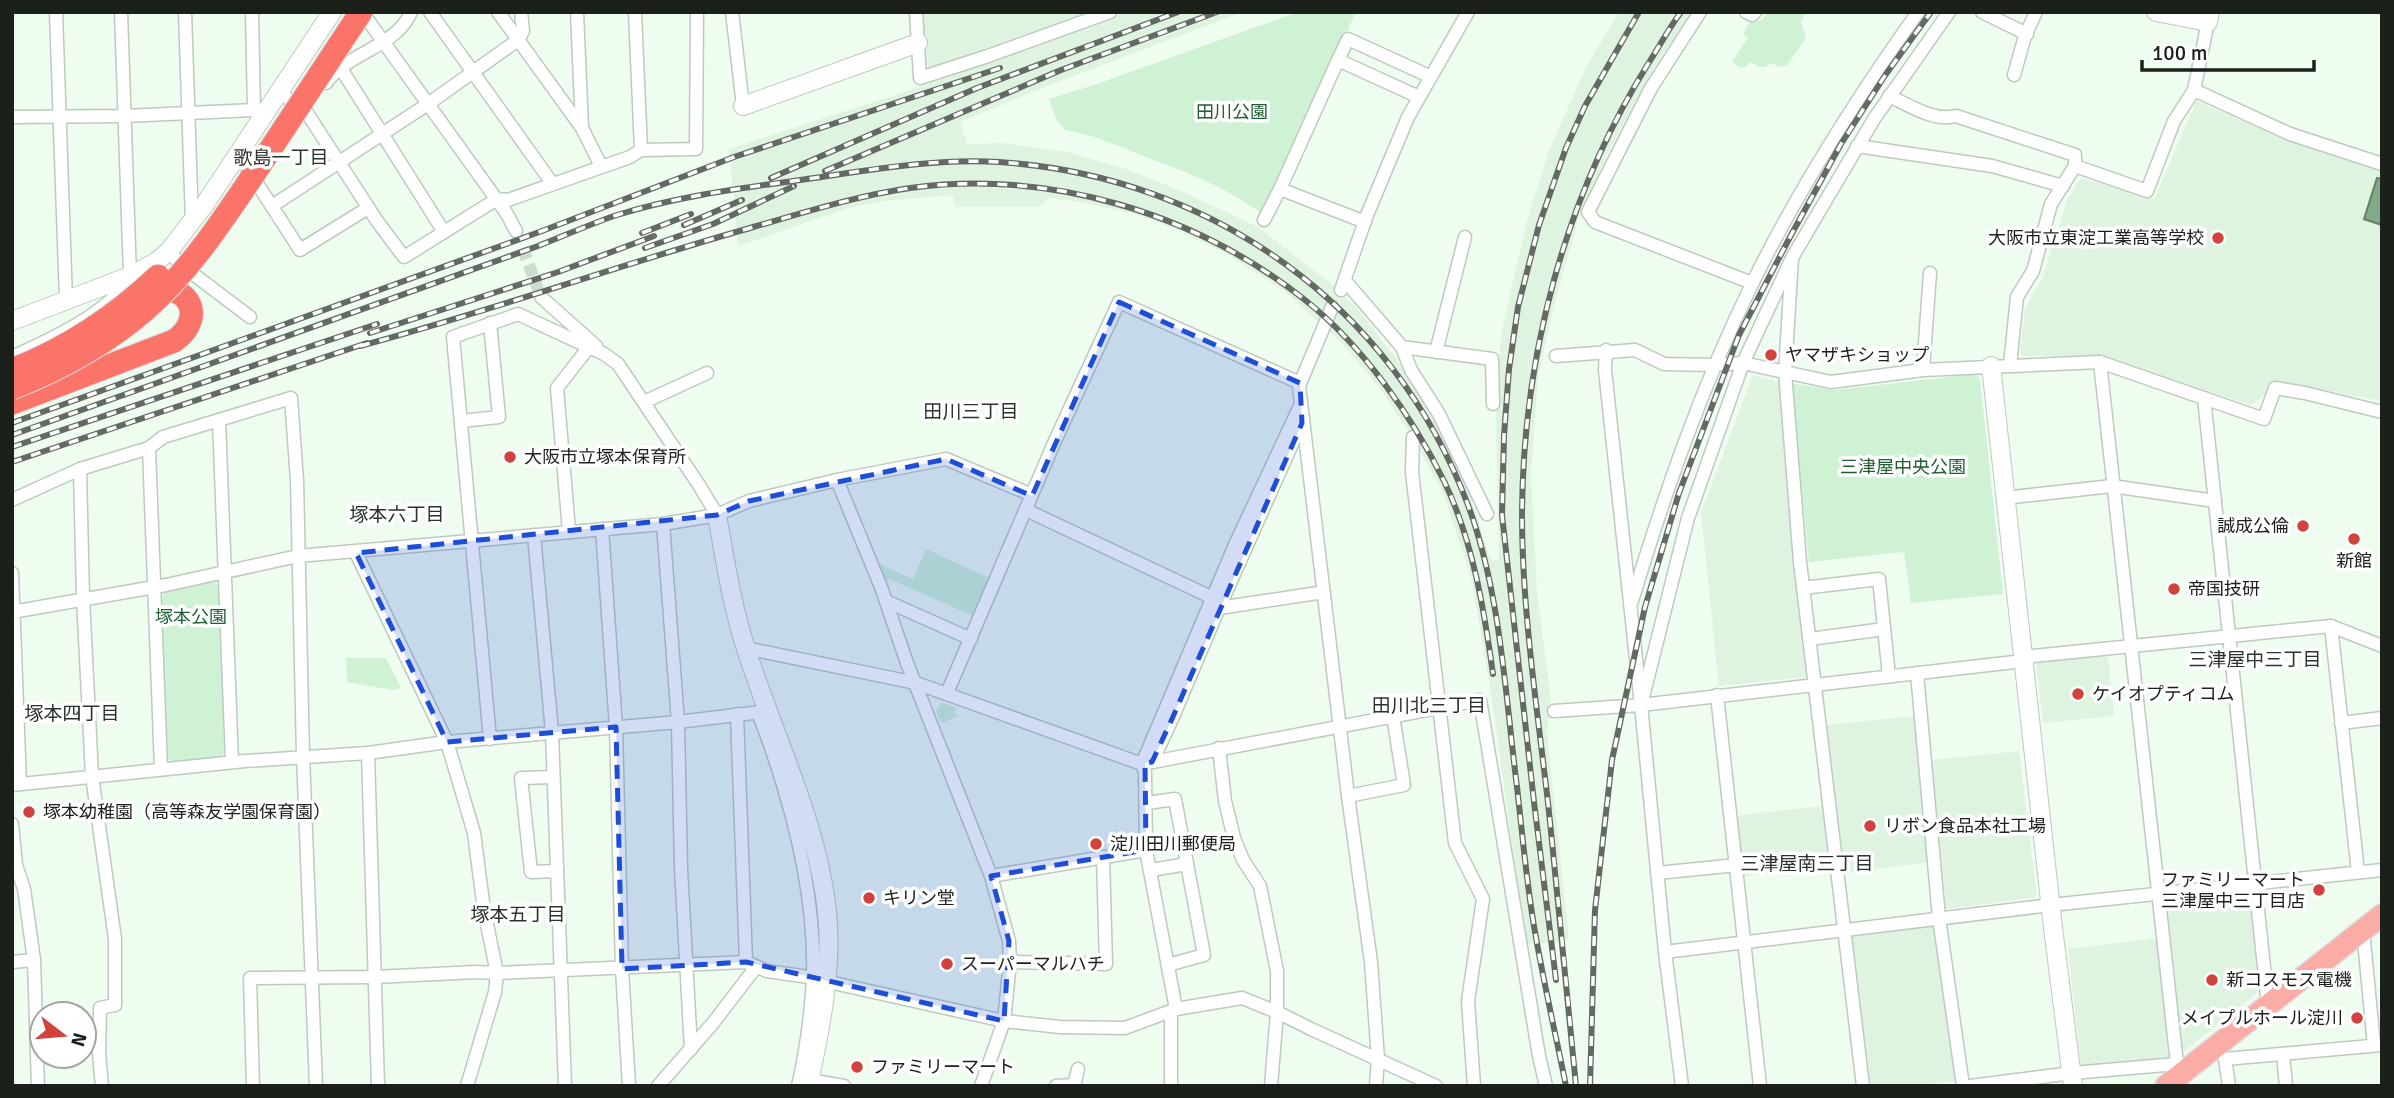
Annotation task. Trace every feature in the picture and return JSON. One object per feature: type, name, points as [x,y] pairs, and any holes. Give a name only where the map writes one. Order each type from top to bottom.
[{"type":"highway","points":[[12,370],[58,350],[86,334],[112,317],[160,275],[201,225],[342,12]]},
{"type":"highway","points":[[12,388],[92,349],[137,317],[170,286],[235,202],[361,12]]},
{"type":"highway","points":[[12,403],[174,341],[190,325],[191,307],[180,293],[161,290],[142,301],[116,323]]},
{"type":"main road","points":[[2173,1083],[2382,915]]},
{"type":"street","points":[[56,12],[65,301]]},
{"type":"street","points":[[12,357],[48,341],[107,305],[124,289],[130,276],[121,12]]},
{"type":"street","points":[[185,12],[192,222]]},
{"type":"street","points":[[252,12],[259,113]]},
{"type":"street","points":[[12,321],[130,276],[156,262],[169,251],[238,154],[259,113],[279,92],[332,12]]},
{"type":"street","points":[[361,12],[507,214],[516,232]]},
{"type":"street","points":[[258,185],[332,75],[406,24],[411,12]]},
{"type":"street","points":[[430,12],[552,183]]},
{"type":"street","points":[[498,12],[582,128],[601,166]]},
{"type":"street","points":[[272,206],[428,104],[518,40],[523,31],[522,12]]},
{"type":"street","points":[[577,12],[582,128]]},
{"type":"street","points":[[635,12],[641,150]]},
{"type":"street","points":[[279,92],[307,113],[404,257],[496,199],[508,200],[630,157],[641,150],[696,149],[697,12]]},
{"type":"street","points":[[732,12],[743,106],[918,43]]},
{"type":"street","points":[[916,12],[920,78],[1110,12]]},
{"type":"street","points":[[1468,12],[1429,76],[1408,117],[1365,222],[1344,286],[1402,347],[1411,370],[1439,414],[1487,514]]},
{"type":"street","points":[[1700,12],[1651,88],[1588,212],[1595,222],[1752,283]]},
{"type":"street","points":[[1746,12],[1752,15],[1755,12]]},
{"type":"street","points":[[1629,608],[1680,451],[1752,283],[1831,141],[1918,12]]},
{"type":"street","points":[[1641,705],[1688,518],[1743,363],[1792,258],[1857,146],[1889,96],[1950,12]]},
{"type":"street","points":[[1982,12],[2026,34]]},
{"type":"street","points":[[2014,75],[2026,34],[2036,12]]},
{"type":"street","points":[[2075,166],[2147,191],[2174,121],[2194,90],[2209,17],[2156,12]]},
{"type":"street","points":[[1264,220],[1348,39],[1429,76]]},
{"type":"street","points":[[1338,60],[1419,97]]},
{"type":"street","points":[[341,67],[444,232]]},
{"type":"street","points":[[2194,90],[2290,134],[2382,163]]},
{"type":"street","points":[[1889,96],[1936,117],[1946,119],[1956,116],[2074,155],[2075,166],[2051,204],[2033,271],[2017,298],[2010,365]]},
{"type":"street","points":[[12,117],[259,113]]},
{"type":"street","points":[[1857,146],[1992,166],[2063,186]]},
{"type":"street","points":[[238,154],[300,250],[369,208]]},
{"type":"street","points":[[1280,189],[1365,222]]},
{"type":"street","points":[[1436,352],[1465,237]]},
{"type":"street","points":[[169,251],[180,264],[250,317]]},
{"type":"street","points":[[1792,258],[1784,372],[1803,588],[1863,1086]]},
{"type":"street","points":[[1923,370],[1930,273]]},
{"type":"street","points":[[541,297],[604,354]]},
{"type":"street","points":[[947,693],[1119,302],[1300,383]]},
{"type":"street","points":[[1332,307],[1300,383],[1301,424],[1371,962],[1378,1059],[1376,1086]]},
{"type":"street","points":[[491,739],[453,337],[518,314],[618,363],[717,515],[745,648],[764,711],[814,848],[825,895],[828,948],[819,980],[805,1084],[844,1086]]},
{"type":"street","points":[[461,421],[499,417],[490,323]]},
{"type":"street","points":[[569,531],[557,388],[589,347]]},
{"type":"street","points":[[1402,347],[1492,359],[1493,404]]},
{"type":"street","points":[[1556,356],[1635,350],[1664,364],[1743,363],[1831,382],[1923,370],[2099,362],[2264,419],[2274,388],[2382,412]]},
{"type":"street","points":[[1606,351],[1605,370],[1629,608],[1665,952],[1682,1086]]},
{"type":"street","points":[[1970,1086],[2072,1079],[2177,1064],[2099,362]]},
{"type":"street","points":[[1991,366],[2050,905],[2072,1079]]},
{"type":"street","points":[[644,402],[707,373]]},
{"type":"street","points":[[12,500],[80,470],[149,448],[163,437],[291,398],[316,1086]]},
{"type":"street","points":[[2204,398],[2268,1005]]},
{"type":"street","points":[[1171,1086],[1173,1010],[1168,965],[1146,850],[1145,772],[1147,763],[1172,719],[1216,603],[1301,405]]},
{"type":"street","points":[[219,420],[232,762]]},
{"type":"street","points":[[1216,603],[1301,424]]},
{"type":"street","points":[[1413,437],[1412,472],[1455,843],[1483,899],[1468,1001],[1474,1086]]},
{"type":"street","points":[[149,448],[161,769]]},
{"type":"street","points":[[13,612],[225,573],[298,556],[663,524],[717,515],[749,501],[837,480],[946,459],[1032,495]]},
{"type":"street","points":[[80,470],[92,776],[116,939],[115,1005],[100,1008],[99,1054],[102,1086]]},
{"type":"street","points":[[837,480],[991,876],[1009,942],[1010,962],[1004,1021],[981,1086]]},
{"type":"street","points":[[2004,498],[2112,486],[2214,501]]},
{"type":"street","points":[[1026,510],[1216,603],[1324,592]]},
{"type":"street","points":[[663,524],[678,722],[681,869],[691,1049]]},
{"type":"street","points":[[602,529],[616,727],[622,969],[629,1086]]},
{"type":"street","points":[[534,535],[552,732],[565,1086]]},
{"type":"street","points":[[356,553],[447,742],[474,833],[484,910],[497,973],[495,992],[467,1086]]},
{"type":"street","points":[[12,573],[16,784],[232,762],[368,753],[447,742],[678,722],[764,711]]},
{"type":"street","points":[[1803,588],[1879,579],[1889,676]]},
{"type":"street","points":[[886,601],[971,639]]},
{"type":"street","points":[[1554,711],[1641,705],[2023,661],[2034,656],[2331,626],[2382,646]]},
{"type":"street","points":[[2331,626],[2358,873]]},
{"type":"street","points":[[1810,639],[1884,629]]},
{"type":"street","points":[[745,648],[916,683],[1147,763],[1480,701],[1546,1086]]},
{"type":"street","points":[[1917,673],[1939,919],[1963,1086]]},
{"type":"street","points":[[1717,695],[1760,1086]]},
{"type":"street","points":[[667,1083],[751,965],[737,714]]},
{"type":"street","points":[[1348,796],[1404,785],[1393,716]]},
{"type":"street","points":[[2341,723],[2382,718]]},
{"type":"street","points":[[1219,748],[1225,801],[1234,838],[1260,886],[1277,971],[1277,1012],[1271,1086]]},
{"type":"street","points":[[368,753],[378,1086]]},
{"type":"street","points":[[553,777],[521,778],[531,872],[557,871]]},
{"type":"street","points":[[1147,803],[1175,799],[1203,955],[1168,965]]},
{"type":"street","points":[[12,824],[16,865],[24,889],[34,960],[38,1086]]},
{"type":"street","points":[[991,876],[1146,850]]},
{"type":"street","points":[[1010,962],[1106,964],[1103,857]]},
{"type":"street","points":[[1151,870],[1187,864]]},
{"type":"street","points":[[1657,873],[1737,865]]},
{"type":"street","points":[[1665,952],[2050,905],[2382,870]]},
{"type":"street","points":[[2229,1086],[2225,1059],[2378,1045],[2363,930]]},
{"type":"street","points":[[12,962],[34,960]]},
{"type":"street","points":[[253,1086],[250,978],[622,969],[687,963],[751,965],[1004,1021],[1060,1027],[1125,1028],[1173,1010],[1242,998],[1436,1086]]},
{"type":"street","points":[[2283,1054],[2286,1086]]},
{"type":"street","points":[[1056,1086],[1074,1085],[1078,1069]]},
{"type":"highlighted area","points":[[1119,302],[1300,383],[1302,423],[1172,719],[1152,762],[1145,763],[1146,850],[991,876],[1009,941],[1004,1021],[746,962],[622,969],[616,727],[447,742],[356,553],[717,515],[749,501],[946,459],[1032,496]]},
{"type":"shaded area","points":[[923,12],[1094,12],[986,52],[932,68],[926,63]]},
{"type":"shaded area","points":[[1127,12],[1243,12],[960,122],[967,144],[1002,143],[1067,152],[1126,169],[1258,227],[1330,283],[1356,307],[1415,383],[1462,470],[1491,561],[1499,559],[1496,418],[1501,335],[1527,221],[1549,151],[1586,67],[1619,12],[1692,12],[1657,63],[1610,148],[1578,220],[1553,309],[1538,376],[1531,477],[1537,592],[1551,701],[1547,733],[1569,940],[1526,945],[1492,699],[1472,581],[1443,493],[1415,441],[1378,386],[1341,342],[1283,290],[1227,254],[1170,227],[1138,215],[1050,198],[1038,207],[955,207],[953,195],[883,201],[849,208],[738,246],[729,149],[923,86]]},
{"type":"shaded area","name":"大阪市立東淀工業高等学校","points":[[2196,101],[2281,137],[2382,171],[2382,401],[2281,382],[2251,405],[2098,356],[2020,356],[2025,309],[2043,277],[2067,200],[2081,178],[2155,198]]},
{"type":"shaded area","points":[[2377,178],[2382,179],[2382,225],[2364,219]]},
{"type":"shaded area","points":[[1753,375],[1781,382],[1809,671],[1805,677],[1719,686],[1701,513]]},
{"type":"shaded area","points":[[2108,655],[2114,716],[2043,723],[2036,662]]},
{"type":"shaded area","points":[[1915,716],[1930,862],[1844,873],[1826,725]]},
{"type":"shaded area","points":[[2019,751],[2037,897],[1946,909],[1932,760]]},
{"type":"shaded area","points":[[1823,806],[1830,866],[1742,876],[1734,816]]},
{"type":"shaded area","points":[[2252,889],[2261,990],[2183,1052],[2163,900]]},
{"type":"shaded area","points":[[1935,923],[1956,1081],[1908,1086],[1869,1086],[1850,933]]},
{"type":"shaded area","points":[[2158,938],[2173,1060],[2081,1069],[2068,949]]},
{"type":"green space","name":"田川公園","points":[[1298,12],[1356,12],[1264,214],[1221,188],[1092,136],[1065,130],[1057,121],[1049,99]]},
{"type":"green space","points":[[1767,12],[1807,12],[1801,21],[1806,38],[1787,65],[1780,67],[1770,63],[1766,67],[1759,67],[1750,62],[1746,67],[1740,68],[1732,62],[1748,37],[1743,34],[1748,24],[1763,19]]},
{"type":"green space","name":"三津屋中央公園","points":[[1975,374],[1980,379],[2003,594],[1911,603],[1904,552],[1809,562],[1790,386],[1794,384],[1834,390]]},
{"type":"green space","points":[[926,549],[991,579],[974,616],[889,579],[886,585],[877,563],[913,579]]},
{"type":"green space","name":"塚本公園","points":[[214,582],[220,586],[224,754],[220,757],[173,762],[168,759],[161,597],[166,591]]},
{"type":"green space","points":[[346,658],[386,658],[401,688],[393,690],[347,682]]},
{"type":"green space","points":[[942,703],[957,708],[954,714],[959,716],[941,723],[936,710]]},
{"type":"tunnel","points":[[516,231],[541,297]]},
{"type":"railway","points":[[771,178],[977,88],[1178,12]]},
{"type":"railway","points":[[825,171],[1061,70],[1217,12]]},
{"type":"railway","points":[[1556,980],[1502,515],[1509,369],[1518,307],[1539,225],[1566,148],[1585,106],[1639,12]]},
{"type":"railway","points":[[1576,1086],[1552,838],[1527,622],[1522,514],[1524,455],[1540,338],[1571,224],[1593,169],[1619,116],[1681,12]]},
{"type":"railway","points":[[1590,1086],[1595,910],[1612,760],[1645,607],[1679,493],[1739,335],[1790,237],[1841,144],[1886,74],[1931,12]]},
{"type":"railway","points":[[12,423],[542,231],[734,157],[1000,68]]},
{"type":"railway","points":[[12,435],[607,219],[663,203],[735,189],[879,169],[975,161],[1077,173],[1151,193],[1221,224],[1285,264],[1343,312],[1393,369],[1435,433],[1468,505],[1488,573],[1500,644],[1533,920],[1566,1086]]},
{"type":"railway","points":[[360,346],[701,242],[829,205],[890,191],[963,184],[1015,185],[1068,192],[1119,204],[1169,221],[1217,243],[1262,269],[1326,318],[1366,360],[1417,432],[1454,504],[1476,576],[1493,674]]},
{"type":"railway","points":[[645,248],[713,224],[794,186]]},
{"type":"railway","points":[[684,225],[742,200]]},
{"type":"railway","points":[[642,233],[691,214]]},
{"type":"railway","points":[[370,333],[558,272],[654,236]]},
{"type":"railway","points":[[12,447],[377,324]]},
{"type":"railway","points":[[12,462],[367,343]]},
{"type":"place","name":"大阪市立東淀工業高等学校","points":[[2218,238]]},
{"type":"place","name":"ヤマザキショップ","points":[[1771,355]]},
{"type":"place","name":"大阪市立塚本保育所","points":[[510,457]]},
{"type":"place","name":"誠成公倫","points":[[2303,526]]},
{"type":"place","name":"新館","points":[[2354,539]]},
{"type":"place","name":"帝国技研","points":[[2174,589]]},
{"type":"place","name":"ケイオプティコム","points":[[2078,694]]},
{"type":"place","name":"塚本幼稚園（高等森友学園保育園）","points":[[29,812]]},
{"type":"place","name":"リボン食品本社工場","points":[[1870,826]]},
{"type":"place","name":"淀川田川郵便局","points":[[1096,844]]},
{"type":"place","name":"ファミリーマート 三津屋中三丁目店","points":[[2319,890]]},
{"type":"place","name":"キリン堂","points":[[869,898]]},
{"type":"place","name":"スーパーマルハチ","points":[[947,964]]},
{"type":"place","name":"新コスモス電機","points":[[2212,980]]},
{"type":"place","name":"メイプルホール淀川","points":[[2357,1018]]},
{"type":"place","name":"ファミリーマート","points":[[857,1067]]},
{"type":"district","name":"歌島一丁目","points":[[281,157]]},
{"type":"district","name":"田川三丁目","points":[[971,411]]},
{"type":"district","name":"塚本六丁目","points":[[397,514]]},
{"type":"district","name":"三津屋中三丁目","points":[[2255,659]]},
{"type":"district","name":"田川北三丁目","points":[[1429,705]]},
{"type":"district","name":"塚本四丁目","points":[[72,713]]},
{"type":"district","name":"三津屋南三丁目","points":[[1807,863]]},
{"type":"district","name":"塚本五丁目","points":[[518,914]]}]
